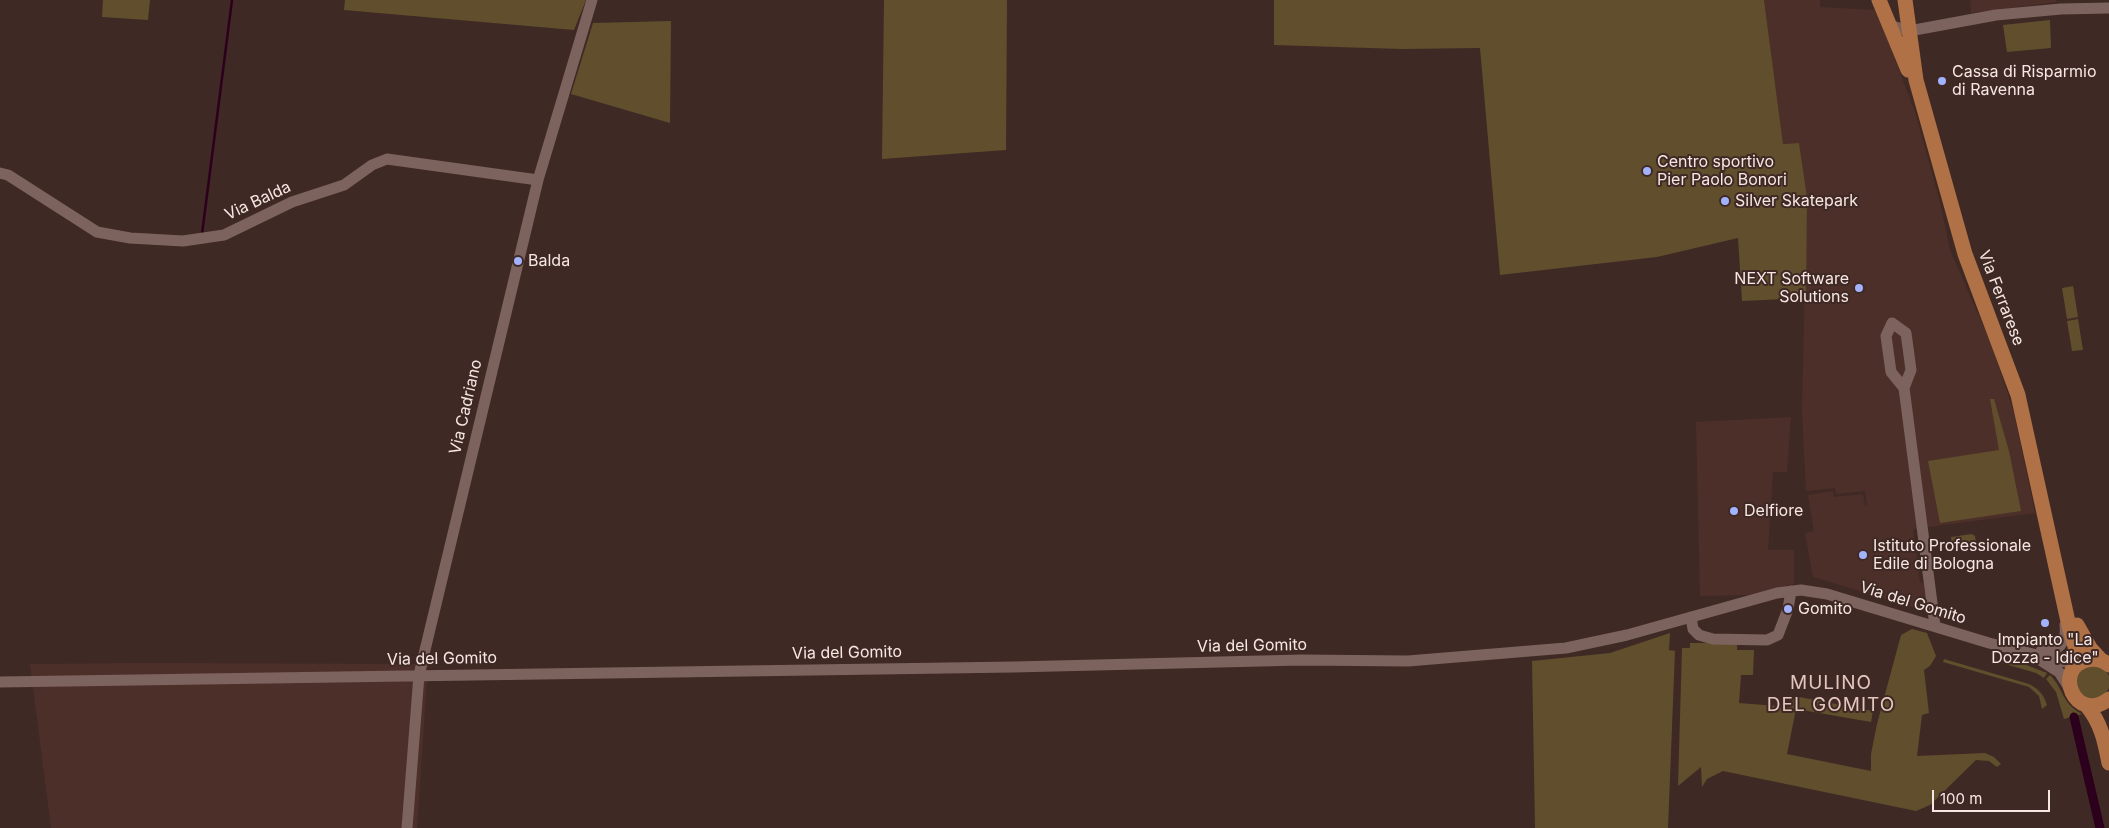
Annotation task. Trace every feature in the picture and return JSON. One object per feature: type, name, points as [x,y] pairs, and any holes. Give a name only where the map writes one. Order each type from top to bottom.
[{"type":"main road","points":[[1879,0],[1926,116]]},
{"type":"main road","name":"Via Ferrarese","points":[[1905,0],[1916,80],[1965,254],[2018,395],[2078,664]]},
{"type":"main road","name":"Via Ferrarese","points":[[2066,609],[2073,617],[2090,648],[2105,663]]},
{"type":"main road","points":[[2105,663],[2090,659],[2078,664],[2070,677],[2071,690],[2078,701],[2086,705],[2096,706],[2109,700]]},
{"type":"main road","points":[[2105,741],[2109,700]]},
{"type":"main road","points":[[2086,705],[2097,718],[2105,741],[2109,763]]},
{"type":"street","name":"Via Cadriano","points":[[407,828],[419,676],[538,180],[592,0]]},
{"type":"street","points":[[1889,25],[1909,31],[1996,15],[2061,9],[2109,8]]},
{"type":"street","name":"Via Balda","points":[[0,173],[8,175],[97,232],[122,237],[183,241],[224,235],[292,202],[344,185],[372,165],[387,159],[538,180]]},
{"type":"street","points":[[1904,388],[1891,372],[1886,336],[1892,324],[1906,332],[1911,370],[1904,388],[1935,626]]},
{"type":"street","points":[[1691,617],[1693,628],[1699,635],[1713,639],[1766,640],[1778,635],[1788,609],[1791,591]]},
{"type":"street","name":"Via del Gomito","points":[[0,682],[1014,667],[1302,660],[1408,661],[1566,648],[1620,637],[1762,596],[1791,591],[1827,594],[2024,652],[2078,664]]},
{"type":"street","name":"Via Ferrarese","points":[[2024,652],[2050,652],[2062,645],[2066,634],[2066,609]]},
{"type":"street","name":"Via del Gomito","points":[[2024,652],[2054,668],[2071,690]]},
{"type":"shaded area","points":[[103,0],[150,0],[148,20],[102,17]]},
{"type":"shaded area","points":[[345,0],[586,0],[574,30],[344,10]]},
{"type":"shaded area","points":[[884,0],[1007,0],[1006,150],[882,159]]},
{"type":"shaded area","name":"Centro sportivo Pier Paolo Bonori","points":[[1274,0],[1764,0],[1783,144],[1799,143],[1807,197],[1806,298],[1742,301],[1738,238],[1657,257],[1500,275],[1480,48],[1401,49],[1274,45]]},
{"type":"shaded area","points":[[1764,0],[1820,0],[1820,7],[1876,10],[1915,112],[1940,202],[1950,250],[1992,346],[2014,413],[2035,513],[1913,529],[1920,582],[1927,585],[1926,603],[1923,607],[1916,608],[1813,577],[1805,533],[1814,531],[1808,495],[1833,491],[1834,497],[1863,494],[1865,506],[1867,505],[1865,491],[1836,494],[1835,488],[1806,491],[1802,410],[1807,197],[1799,143],[1783,144]]},
{"type":"shaded area","points":[[1970,0],[2056,0],[2056,2],[1971,13]]},
{"type":"shaded area","points":[[2050,20],[2051,48],[2007,52],[2003,25]]},
{"type":"shaded area","points":[[671,21],[670,123],[571,94],[593,23]]},
{"type":"shaded area","points":[[2073,286],[2078,317],[2067,319],[2062,288]]},
{"type":"shaded area","points":[[2078,319],[2083,350],[2072,351],[2067,321]]},
{"type":"shaded area","points":[[1990,399],[1994,399],[2009,451],[2021,511],[1940,523],[1928,461],[1999,450]]},
{"type":"shaded area","name":"Delfiore","points":[[1791,417],[1787,472],[1773,472],[1768,550],[1794,550],[1794,584],[1748,595],[1700,596],[1696,422]]},
{"type":"shaded area","points":[[1972,534],[1975,536],[1976,542],[1952,545],[1951,537]]},
{"type":"shaded area","points":[[1912,629],[1927,633],[1936,656],[1930,666],[1924,670],[1929,713],[1922,715],[1917,756],[1985,753],[1994,757],[2001,764],[1997,767],[1989,761],[1976,760],[1930,805],[1916,811],[1723,771],[1707,779],[1702,787],[1701,767],[1678,786],[1682,648],[1690,648],[1690,643],[1737,643],[1737,650],[1754,650],[1753,675],[1741,675],[1739,703],[1790,707],[1794,696],[1873,711],[1871,722],[1796,709],[1787,754],[1871,771],[1871,754],[1877,724],[1901,635]]},
{"type":"shaded area","points":[[1670,633],[1669,650],[1675,651],[1668,828],[1535,828],[1532,661],[1610,653]]},
{"type":"shaded area","points":[[1944,659],[2029,684],[2041,693],[2047,705],[2042,709],[2039,696],[2029,687],[1943,662]]},
{"type":"shaded area","points":[[2016,661],[2047,673],[2044,678],[2036,673],[2002,663]]},
{"type":"shaded area","points":[[30,664],[428,664],[417,828],[51,828]]},
{"type":"shaded area","points":[[2093,665],[2105,670],[2110,682],[2105,694],[2093,699],[2081,694],[2076,682],[2081,670]]},
{"type":"shaded area","points":[[2050,675],[2055,680],[2066,701],[2082,714],[2064,719],[2056,692],[2046,679]]},
{"type":"waterway","points":[[202,234],[232,0]]},
{"type":"waterway","points":[[2074,717],[2100,828]]},
{"type":"place","name":"Cassa di Risparmio di Ravenna","points":[[1942,81]]},
{"type":"place","name":"Centro sportivo Pier Paolo Bonori","points":[[1647,171]]},
{"type":"place","name":"Silver Skatepark","points":[[1725,201]]},
{"type":"place","name":"Balda","points":[[518,261]]},
{"type":"place","name":"NEXT Software Solutions","points":[[1859,288]]},
{"type":"place","name":"Delfiore","points":[[1734,511]]},
{"type":"place","name":"Istituto Professionale Edile di Bologna","points":[[1863,555]]},
{"type":"place","name":"Gomito","points":[[1788,609]]},
{"type":"place","name":"Impianto \"La Dozza - Idice\"","points":[[2045,623]]},
{"type":"district","name":"MULINO DEL GOMITO","points":[[1831,694]]}]
